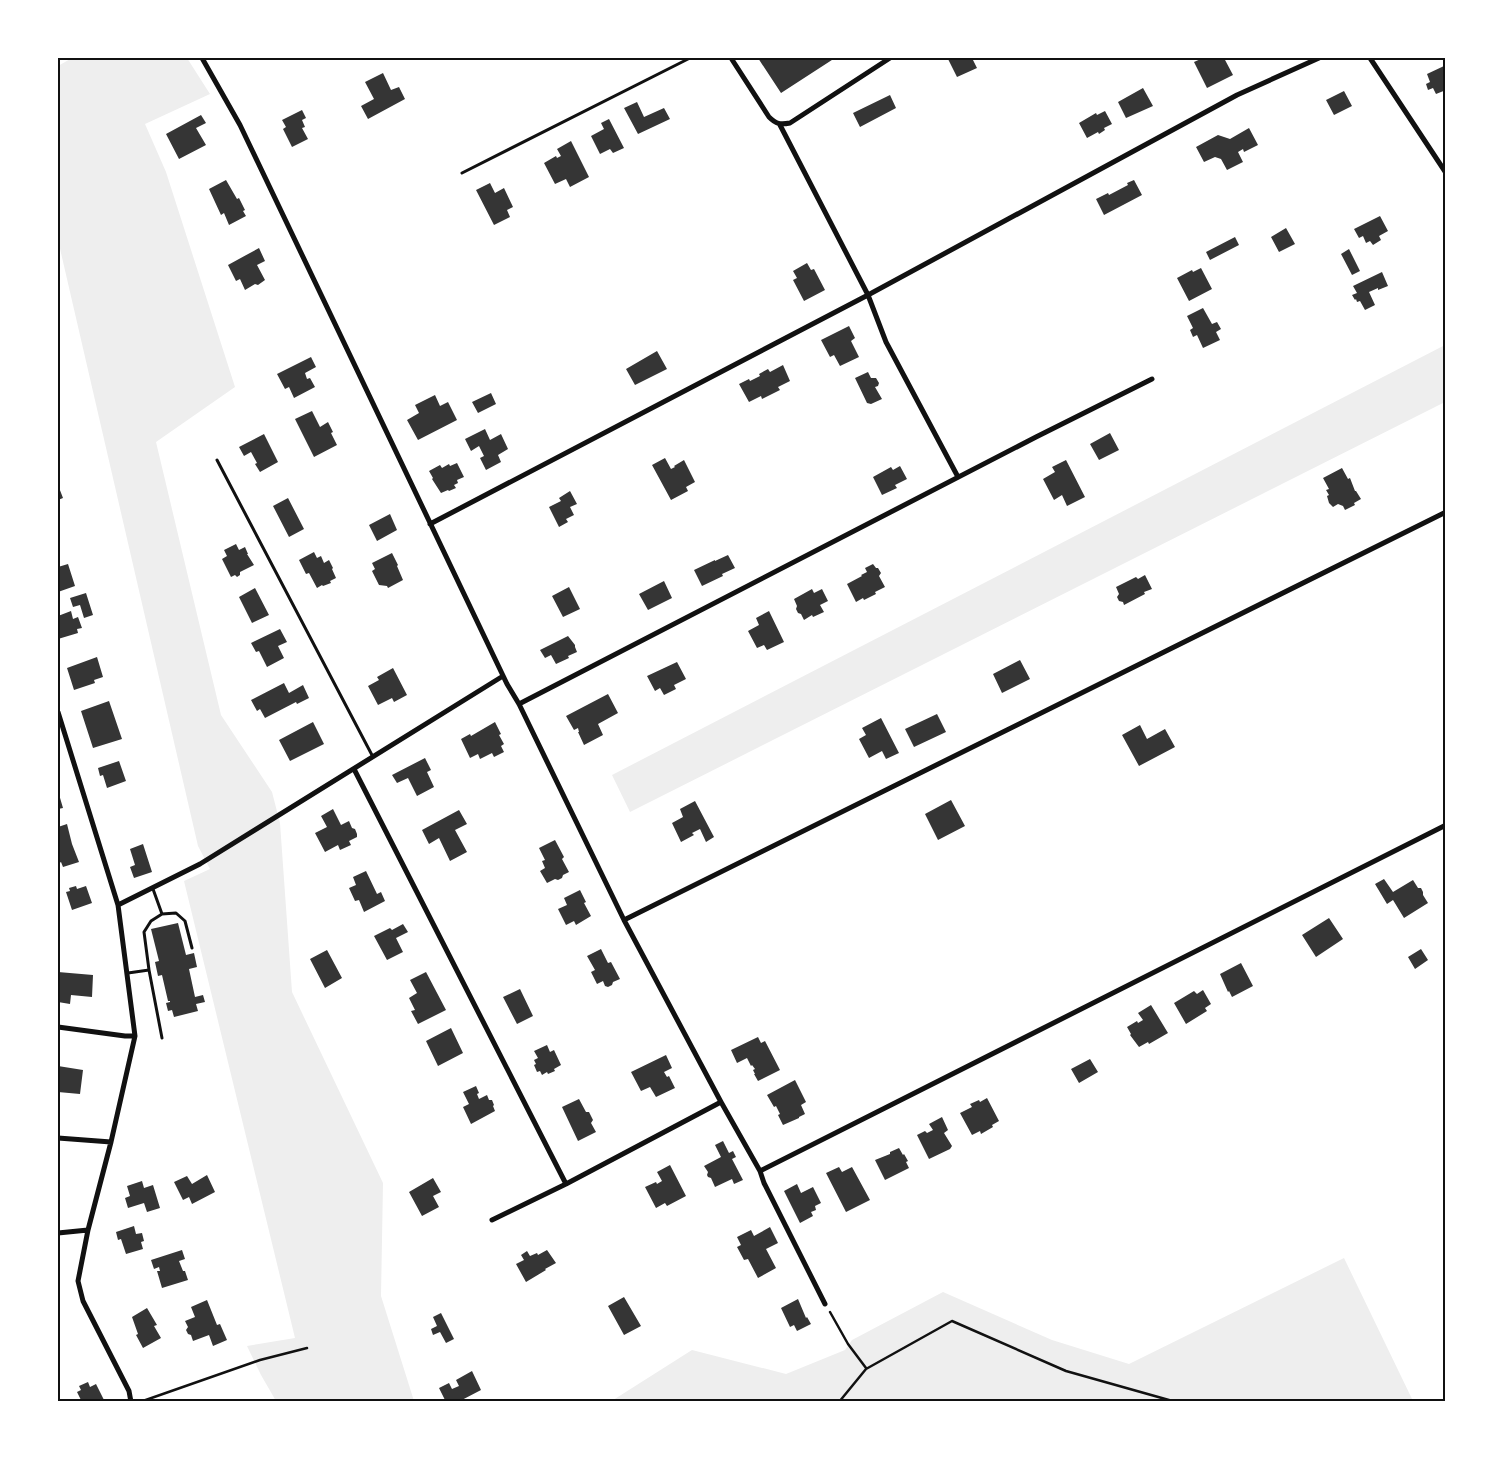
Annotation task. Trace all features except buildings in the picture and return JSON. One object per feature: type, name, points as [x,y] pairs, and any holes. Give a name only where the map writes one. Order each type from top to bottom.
[{"type":"street","points":[[202,58],[240,124],[503,676],[519,704],[624,920],[760,1172],[825,1304]]},
{"type":"street","points":[[731,58],[769,117],[774,122],[780,124],[790,122],[890,58]]},
{"type":"street","points":[[430,524],[868,295],[1237,95],[1319,58]]},
{"type":"street","points":[[1370,58],[1446,173]]},
{"type":"street","points":[[780,124],[868,295],[886,342],[958,477]]},
{"type":"street","points":[[519,704],[1152,379]]},
{"type":"street","points":[[624,920],[1446,512]]},
{"type":"street","points":[[118,904],[153,889],[200,864],[503,676]]},
{"type":"street","points":[[58,712],[118,904],[135,1036],[111,1142],[88,1230],[78,1281],[82,1301],[129,1391],[131,1402]]},
{"type":"street","points":[[354,769],[566,1184]]},
{"type":"street","points":[[760,1172],[1446,825]]},
{"type":"street","points":[[58,1027],[135,1036]]},
{"type":"street","points":[[492,1220],[566,1184],[721,1102]]},
{"type":"street","points":[[58,1138],[111,1142]]},
{"type":"street","points":[[58,1234],[88,1230]]},
{"type":"lane","points":[[462,174],[690,58]]},
{"type":"lane","points":[[217,460],[373,757]]},
{"type":"lane","points":[[153,889],[162,914]]},
{"type":"lane","points":[[162,1038],[144,932],[151,921],[162,914],[176,913],[186,921],[192,948]]},
{"type":"lane","points":[[128,973],[149,970]]},
{"type":"path","points":[[825,1304],[848,1344],[866,1368]]},
{"type":"path","points":[[839,1402],[866,1368],[952,1321],[1066,1371],[1176,1402]]},
{"type":"path","points":[[140,1402],[260,1360],[307,1348]]},
{"type":"shaded area","points":[[72,58],[187,58],[210,94],[145,124],[166,172],[235,387],[156,442],[221,715],[272,792],[280,823],[292,992],[383,1183],[381,1296],[414,1401],[276,1401],[247,1346],[295,1338],[184,881],[210,869],[198,846],[58,240],[58,66]]},
{"type":"shaded area","points":[[1445,345],[1445,402],[630,812],[612,775]]},
{"type":"shaded area","points":[[1344,1258],[1413,1401],[610,1402],[692,1350],[786,1374],[845,1350],[852,1340],[943,1292],[1052,1340],[1129,1364]]}]
